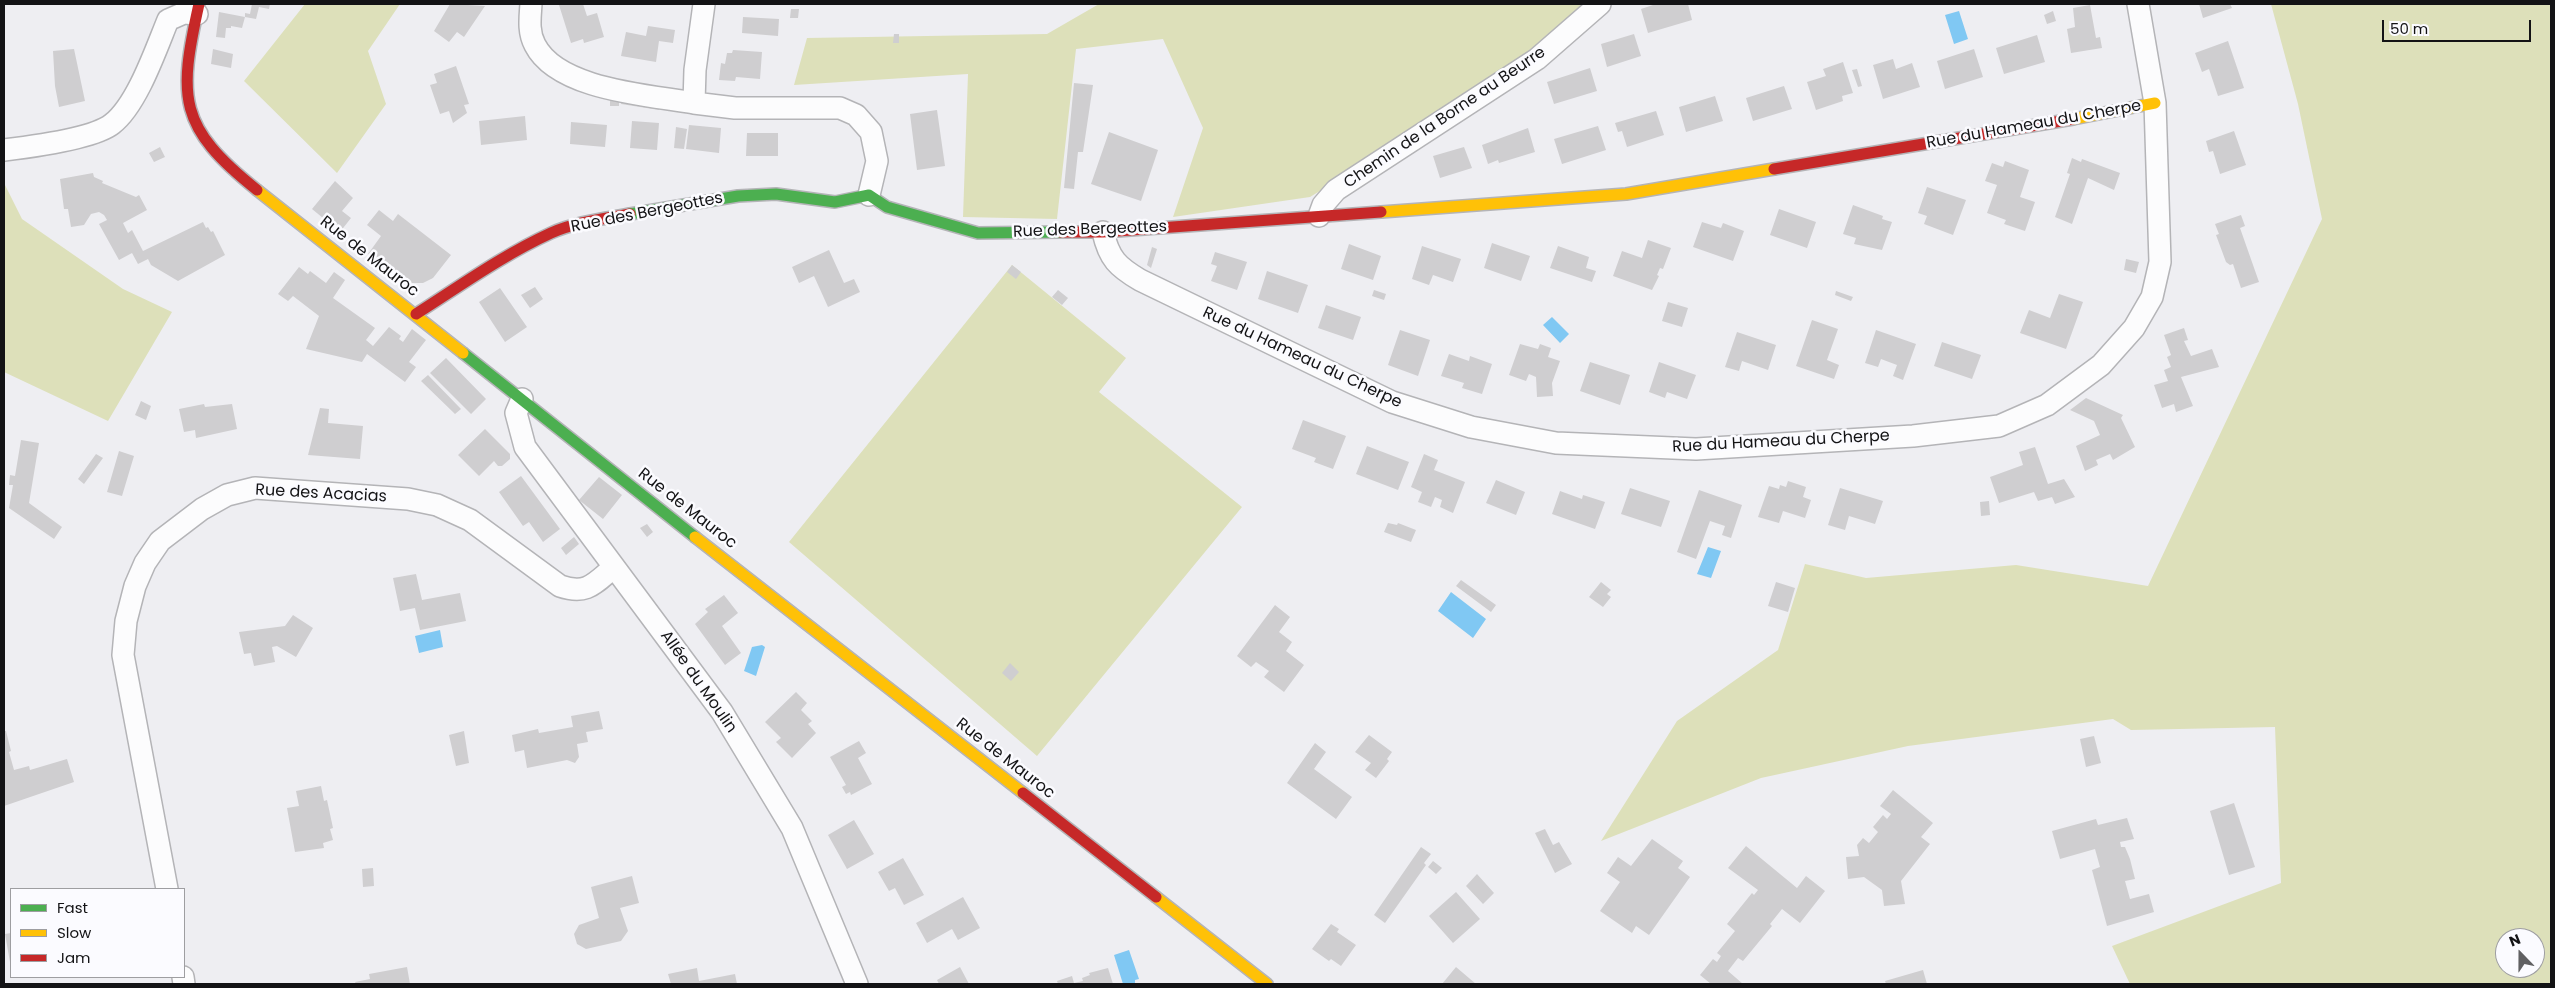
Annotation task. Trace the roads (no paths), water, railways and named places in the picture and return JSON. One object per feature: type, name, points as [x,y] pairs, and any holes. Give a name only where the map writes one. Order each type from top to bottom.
[{"type":"street","points":[[532,4],[529,23],[535,45],[548,62],[560,72],[614,89],[694,103],[735,108],[840,108],[856,115],[871,132],[877,161],[869,195]]},
{"type":"street","points":[[694,103],[695,70],[704,4]]},
{"type":"street","name":"Chemin de la Borne au Beurre","points":[[1319,216],[1323,205],[1336,190],[1537,59],[1600,4]]},
{"type":"street","name":"Rue du Hameau du Cherpe","points":[[1103,232],[1105,241],[1118,267],[1140,280],[1392,402],[1471,427],[1556,443],[1696,449],[1913,436],[1998,426],[2048,405],[2101,365],[2134,328],[2152,297],[2160,262],[2154,103],[2138,4]]},
{"type":"street","points":[[4,150],[94,133],[111,125],[124,113],[147,71],[168,20],[198,9]]},
{"type":"street","name":"Rue de Mauroc","points":[[198,9],[186,68],[185,93],[193,122],[205,143],[224,164],[416,314],[761,589],[1267,984]]},
{"type":"street","name":"Rue du Hameau du Cherpe","points":[[1319,216],[1626,194],[2042,124],[2154,103]]},
{"type":"street","name":"Rue des Bergeottes","points":[[416,314],[500,260],[552,233],[585,222],[738,196],[776,194],[835,202],[869,195],[887,207],[978,233],[1103,232],[1319,216]]},
{"type":"street","name":"Allée du Moulin","points":[[522,399],[516,414],[525,447],[722,712],[792,828],[857,984]]},
{"type":"street","name":"Rue des Acacias","points":[[167,888],[123,654],[126,621],[135,586],[155,549],[160,542],[202,509],[227,495],[255,488],[408,499],[437,505],[470,520],[560,586],[572,590],[587,589],[614,567]]},
{"type":"water","points":[[1959,11],[1968,39],[1954,44],[1945,15]]},
{"type":"water","points":[[1552,317],[1569,334],[1560,343],[1543,325]]},
{"type":"water","points":[[1708,547],[1721,551],[1711,578],[1697,574]]},
{"type":"water","points":[[1451,592],[1486,619],[1473,638],[1438,611]]},
{"type":"water","points":[[440,630],[443,647],[419,653],[415,636]]},
{"type":"water","points":[[762,645],[765,647],[756,676],[744,671],[752,647]]},
{"type":"water","points":[[1129,950],[1139,979],[1135,980],[1135,984],[1123,984],[1114,955]]}]
